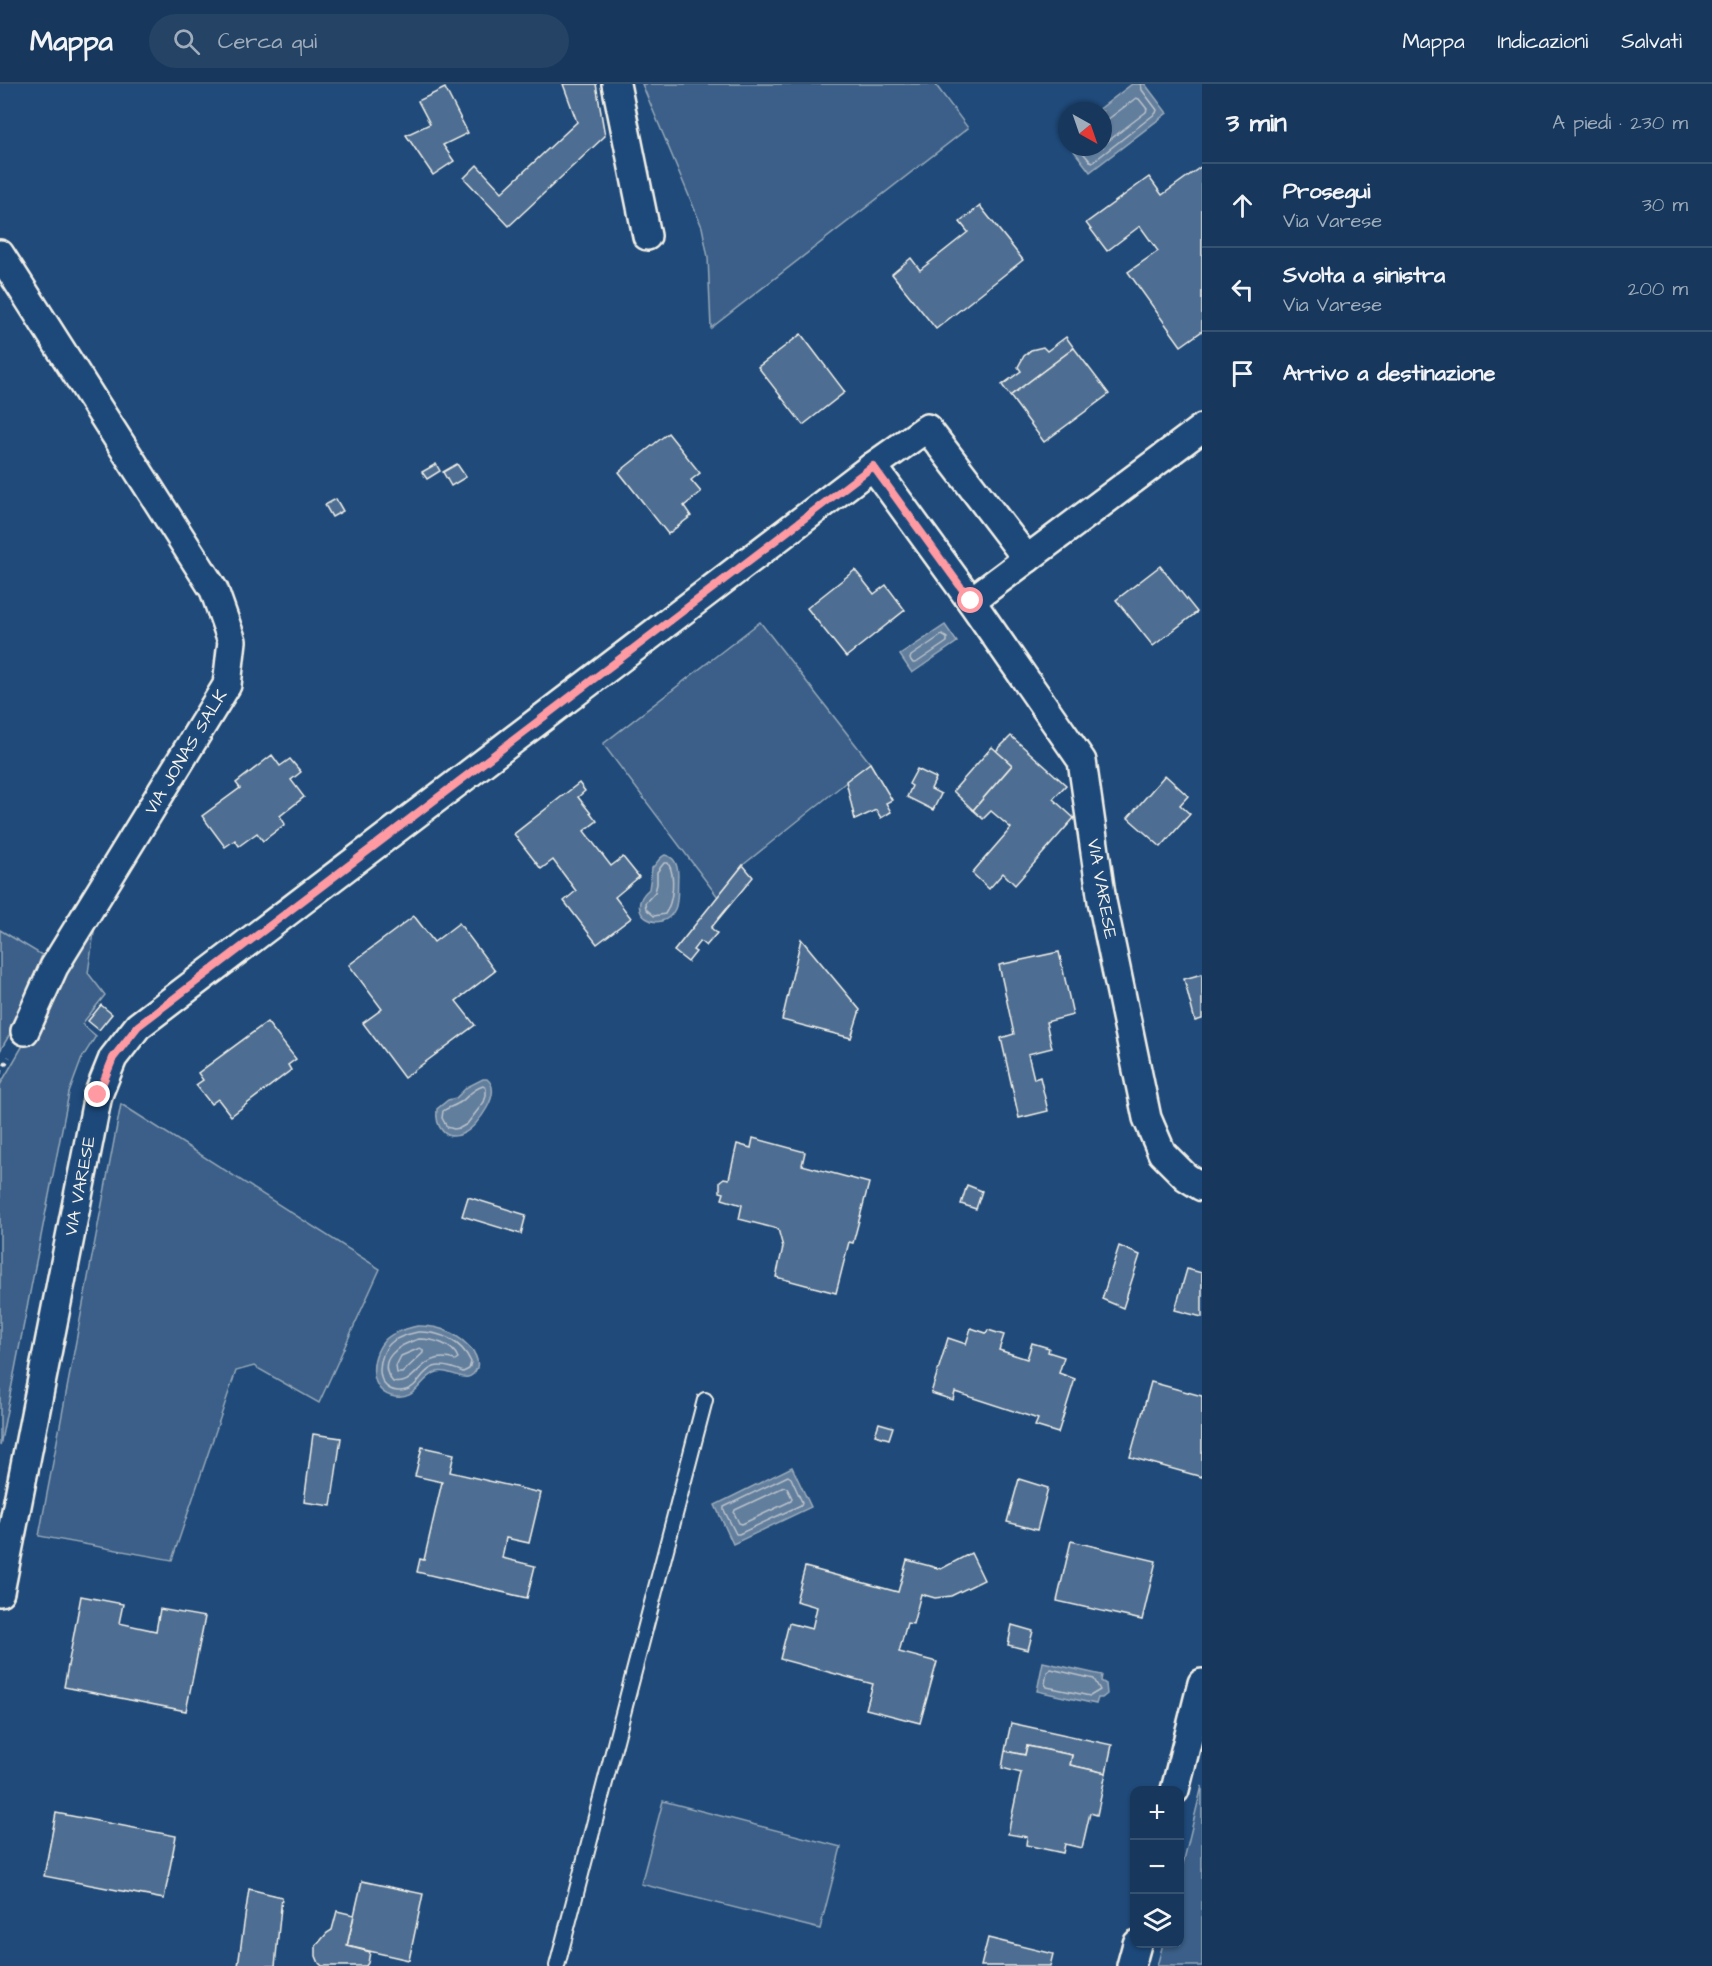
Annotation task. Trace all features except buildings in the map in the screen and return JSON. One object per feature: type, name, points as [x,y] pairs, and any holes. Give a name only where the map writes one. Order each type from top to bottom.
[{"type":"street","points":[[616,84],[647,236]]},
{"type":"street","name":"VIA JONAS SALK","points":[[0,254],[214,590],[232,641],[227,685],[54,967],[25,1031]]},
{"type":"street","name":"VIA VARESE","points":[[0,1592],[98,1095],[113,1058],[138,1026],[873,466],[927,428],[1027,559]]},
{"type":"street","points":[[971,601],[1202,428]]},
{"type":"street","name":"VIA VARESE","points":[[873,466],[971,601],[1082,761],[1102,901],[1147,1118],[1162,1153],[1186,1177],[1202,1187]]},
{"type":"street","points":[[1176,1786],[1202,1683]]},
{"type":"street","points":[[1131,1966],[1136,1948]]},
{"type":"lane","points":[[557,1966],[705,1400]]},
{"type":"shaded area","points":[[642,84],[935,84],[968,128],[711,328],[708,257],[702,227]]},
{"type":"shaded area","points":[[760,622],[870,763],[743,865],[718,897],[603,744]]},
{"type":"shaded area","points":[[96,919],[88,973],[105,995],[82,1024],[96,1036],[82,1058],[69,1093],[0,1446],[0,1085]]},
{"type":"shaded area","points":[[0,930],[42,955],[17,1022],[0,1051]]},
{"type":"shaded area","points":[[121,1104],[380,1269],[319,1403],[254,1366],[236,1371],[172,1560],[39,1536]]},
{"type":"shaded area","points":[[1202,1786],[1202,1966],[1157,1966],[1162,1948],[1184,1948],[1184,1860]]},
{"type":"shaded area","points":[[663,1801],[841,1847],[820,1929],[641,1884]]},
{"type":"water","points":[[1132,84],[1145,84],[1167,113],[1112,155],[1112,102],[1109,102]]},
{"type":"water","points":[[1078,156],[1111,156],[1090,172]]},
{"type":"water","points":[[945,625],[957,642],[912,673],[900,655]]},
{"type":"water","points":[[665,855],[674,860],[677,865],[677,901],[669,917],[662,921],[654,921],[641,913],[639,906],[649,889],[652,868]]},
{"type":"water","points":[[487,1079],[492,1092],[482,1116],[464,1133],[457,1136],[447,1134],[440,1127],[437,1109],[448,1100],[456,1098],[467,1087]]},
{"type":"water","points":[[417,1326],[448,1331],[461,1339],[474,1353],[477,1368],[469,1377],[437,1372],[407,1396],[391,1396],[383,1392],[375,1378],[377,1352],[390,1336],[401,1330]]},
{"type":"water","points":[[792,1467],[811,1507],[733,1544],[715,1505]]},
{"type":"water","points":[[1043,1662],[1102,1675],[1101,1681],[1106,1684],[1107,1694],[1098,1698],[1096,1704],[1037,1691]]},
{"type":"route","points":[[98,1095],[113,1058],[138,1026],[873,466],[971,601]]}]
